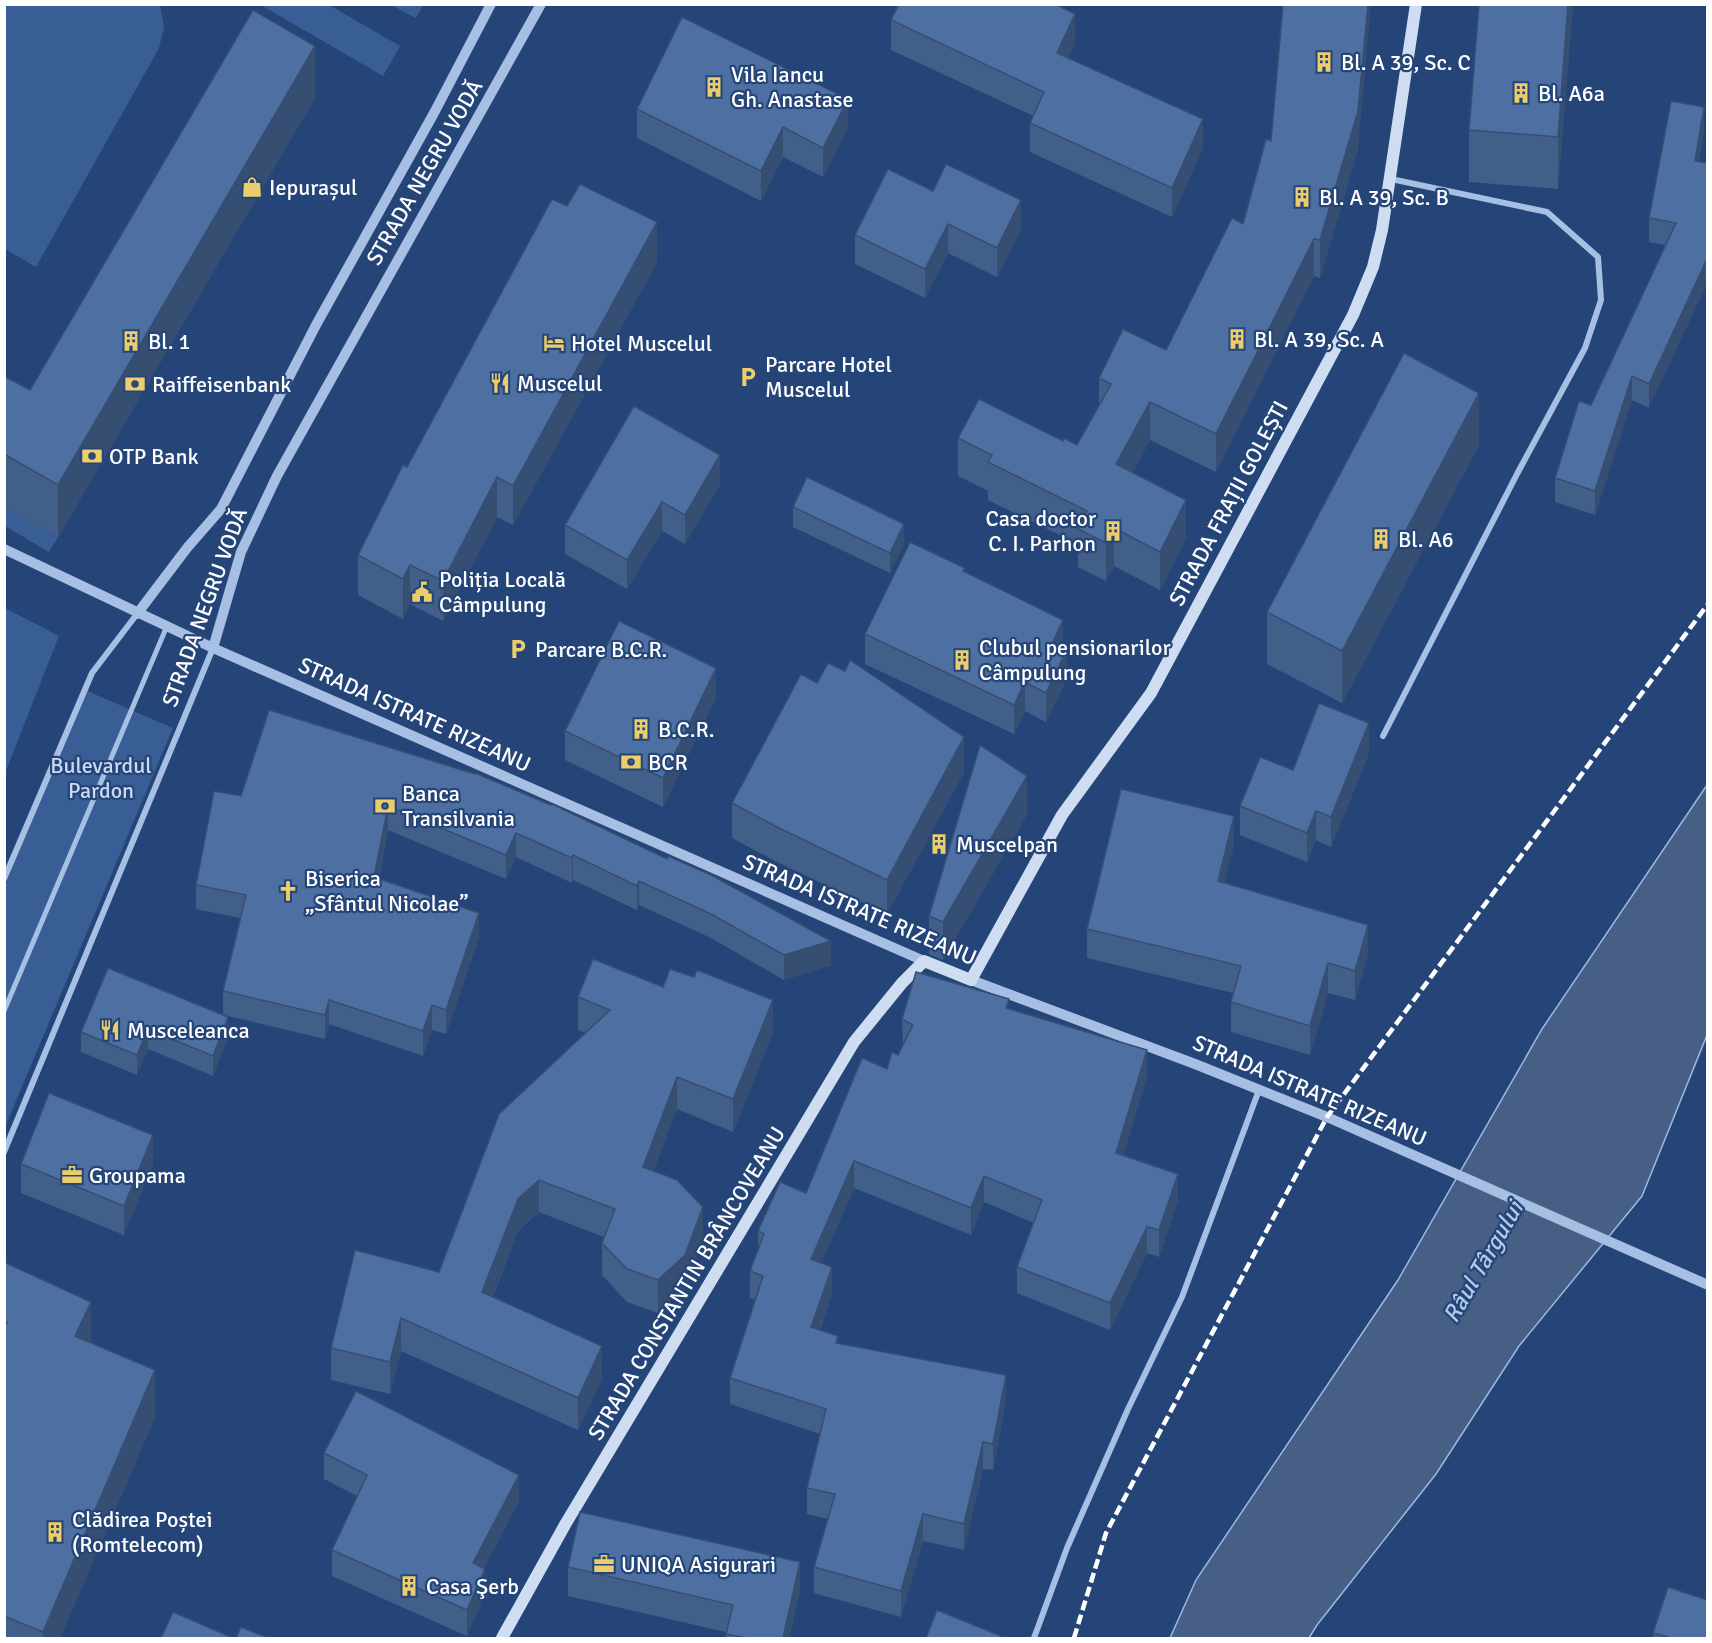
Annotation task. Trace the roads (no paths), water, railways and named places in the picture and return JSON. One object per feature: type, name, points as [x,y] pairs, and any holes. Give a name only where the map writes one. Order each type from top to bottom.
[{"type":"main road","name":"STRADA FRAȚII GOLEȘTI","points":[[971,980],[1062,815],[1151,693],[1353,315],[1373,267],[1382,230],[1416,4]]},
{"type":"main road","name":"STRADA ISTRATE RIZEANU","points":[[924,961],[971,980]]},
{"type":"main road","name":"STRADA CONSTANTIN BRÂNCOVEANU","points":[[502,1638],[572,1513],[854,1042],[924,961]]},
{"type":"street","name":"STRADA NEGRU VODĂ","points":[[137,614],[187,548],[221,509],[316,325],[429,123],[491,4]]},
{"type":"street","name":"STRADA NEGRU VODĂ","points":[[4,1152],[213,648],[241,552],[277,476],[541,4]]},
{"type":"street","points":[[1383,736],[1517,474],[1585,348],[1601,300],[1598,257],[1547,212],[1391,179]]},
{"type":"street","name":"STRADA ISTRATE RIZEANU","points":[[4,549],[137,614],[924,961]]},
{"type":"street","points":[[4,879],[92,673],[137,614]]},
{"type":"street","points":[[4,1011],[167,626]]},
{"type":"street","name":"STRADA ISTRATE RIZEANU","points":[[971,980],[1338,1122],[1707,1285]]},
{"type":"street","points":[[1034,1638],[1066,1548],[1128,1408],[1182,1297],[1259,1090]]},
{"type":"water","name":"Râul Târgului","points":[[1707,785],[1707,1035],[1642,1196],[1519,1346],[1436,1474],[1309,1638],[1170,1638],[1196,1580],[1398,1280],[1542,1029]]},
{"type":"railway","points":[[1074,1638],[1106,1533],[1327,1117],[1708,604]]},
{"type":"place","name":"Bl. A 39, Sc. C","points":[[1324,62]]},
{"type":"place","name":"Vila Iancu Gh. Anastase","points":[[714,87]]},
{"type":"place","name":"Bl. A6a","points":[[1521,93]]},
{"type":"place","name":"Iepurașul","points":[[252,187]]},
{"type":"place","name":"Bl. A 39, Sc. B","points":[[1302,197]]},
{"type":"place","name":"Bl. A 39, Sc. A","points":[[1237,339]]},
{"type":"place","name":"Bl. 1","points":[[131,341]]},
{"type":"place","name":"Hotel Muscelul","points":[[554,343]]},
{"type":"place","name":"Parcare Hotel Muscelul","points":[[748,377]]},
{"type":"place","name":"Muscelul","points":[[500,383]]},
{"type":"place","name":"Raiffeisenbank","points":[[135,384]]},
{"type":"place","name":"OTP Bank","points":[[92,456]]},
{"type":"place","name":"Casa doctor C. I. Parhon","points":[[1113,531]]},
{"type":"place","name":"Bl. A6","points":[[1381,539]]},
{"type":"place","name":"Poliția Locală Câmpulung","points":[[422,592]]},
{"type":"place","name":"Parcare B.C.R.","points":[[518,649]]},
{"type":"place","name":"Clubul pensionarilor Câmpulung","points":[[962,660]]},
{"type":"place","name":"B.C.R.","points":[[641,729]]},
{"type":"place","name":"BCR","points":[[631,762]]},
{"type":"place","name":"Banca Transilvania","points":[[385,806]]},
{"type":"place","name":"Muscelpan","points":[[939,844]]},
{"type":"place","name":"Biserica „Sfântul Nicolae”","points":[[288,891]]},
{"type":"place","name":"Musceleanca","points":[[110,1030]]},
{"type":"place","name":"Groupama","points":[[72,1175]]},
{"type":"place","name":"Clădirea Poștei (Romtelecom)","points":[[55,1532]]},
{"type":"place","name":"UNIQA Asigurari","points":[[604,1564]]},
{"type":"place","name":"Casa Şerb","points":[[409,1586]]},
{"type":"park label","name":"Bulevardul Pardon","points":[[101,778]]}]
